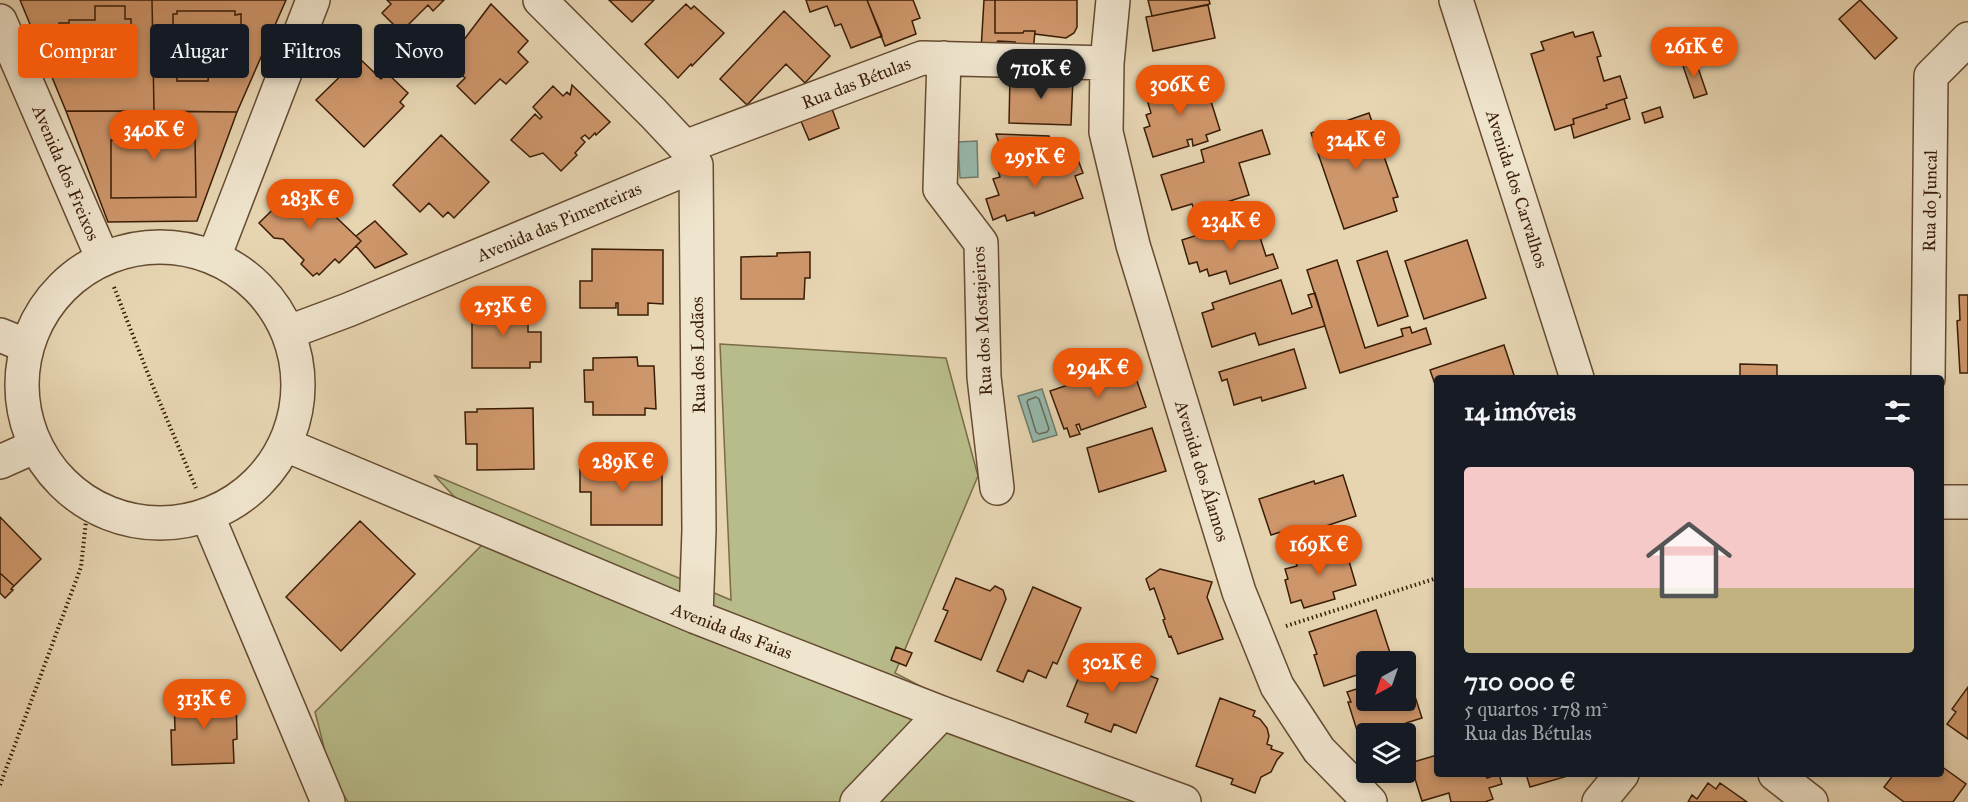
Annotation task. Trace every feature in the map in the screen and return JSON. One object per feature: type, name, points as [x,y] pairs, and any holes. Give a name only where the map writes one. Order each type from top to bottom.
[{"type":"street","points":[[214,257],[313,0]]},
{"type":"street","points":[[540,0],[653,113],[690,156]]},
{"type":"street","name":"Avenida dos Álamos","points":[[1113,0],[1107,63],[1106,132],[1134,245],[1239,592],[1277,686],[1319,750],[1370,802]]},
{"type":"street","name":"Avenida dos Carvalhos","points":[[1456,0],[1576,375]]},
{"type":"street","name":"Avenida dos Freixos","points":[[0,21],[103,259]]},
{"type":"street","name":"Rua do Juncal","points":[[1928,375],[1931,76],[1968,39]]},
{"type":"street","name":"Rua das Bétulas","points":[[690,156],[922,58],[1107,63]]},
{"type":"street","name":"Rua dos Mostajeiros","points":[[944,58],[940,189],[981,243],[984,377],[997,488]]},
{"type":"street","name":"Avenida das Pimenteiras","points":[[289,332],[348,310],[690,156]]},
{"type":"street","name":"Rua dos Lodãos","points":[[690,156],[699,530],[696,617]]},
{"type":"street","points":[[139,248],[177,248],[214,257],[246,277],[276,311],[289,332],[298,373],[297,410],[286,445],[265,477],[236,501],[208,517],[163,524],[124,519],[88,503],[58,478],[36,446],[25,415],[22,382],[14,340],[69,281],[103,259],[139,248]]},
{"type":"street","name":"Avenida das Faias","points":[[286,445],[696,617],[942,713],[1184,802]]},
{"type":"street","points":[[0,462],[36,446]]},
{"type":"street","points":[[1944,502],[1968,502]]},
{"type":"street","points":[[208,517],[328,802]]},
{"type":"street","points":[[857,802],[942,713]]},
{"type":"street","points":[[1599,802],[1620,777]]},
{"type":"street","points":[[1779,777],[1810,802]]},
{"type":"path","points":[[103,259],[208,517]]},
{"type":"path","points":[[0,785],[81,567],[88,503]]},
{"type":"path","points":[[1256,635],[1434,579]]},
{"type":"green space","points":[[720,344],[946,358],[978,476],[895,673],[1141,802],[348,802],[331,775],[315,712],[491,536],[434,475],[731,600]]},
{"type":"water","points":[[977,141],[978,177],[960,178],[958,142]]},
{"type":"water","points":[[1042,389],[1057,435],[1033,442],[1018,396]]},
{"type":"building","points":[[20,0],[152,0],[150,78],[153,78],[154,111],[66,111],[52,78],[138,78],[138,24],[30,24]]},
{"type":"building","points":[[152,0],[286,0],[276,24],[261,24],[261,57],[237,112],[154,111],[153,78],[249,78],[249,24],[152,24]]},
{"type":"building","points":[[387,0],[444,0],[433,11],[428,5],[409,24],[393,24],[382,13],[391,4]]},
{"type":"building","points":[[609,0],[654,0],[632,22]]},
{"type":"building","points":[[806,0],[867,0],[882,36],[851,48],[841,24],[835,26],[827,6],[810,12]]},
{"type":"building","points":[[867,0],[913,0],[920,18],[912,21],[916,34],[885,46]]},
{"type":"building","points":[[984,0],[995,0],[995,33],[1035,31],[1033,52],[1015,51],[1015,42],[998,41],[990,49],[981,50]]},
{"type":"building","points":[[995,0],[1077,0],[1077,27],[1074,33],[1066,38],[1035,34],[1035,31],[995,33]]},
{"type":"building","points":[[1148,0],[1209,0],[1210,4],[1152,16]]},
{"type":"building","points":[[1860,0],[1897,38],[1875,59],[1839,19]]},
{"type":"building","points":[[491,4],[528,41],[518,52],[528,62],[506,84],[500,79],[475,104],[457,86],[465,78],[465,38]]},
{"type":"building","points":[[686,4],[691,9],[694,6],[724,33],[678,78],[645,44]]},
{"type":"building","points":[[1208,5],[1215,38],[1153,51],[1146,17]]},
{"type":"building","points":[[95,6],[125,6],[125,19],[131,19],[131,24],[59,24],[69,23],[69,20],[95,20]]},
{"type":"building","points":[[177,11],[235,11],[235,15],[241,14],[241,24],[173,24],[173,14],[177,14]]},
{"type":"building","points":[[784,11],[830,56],[805,83],[786,64],[747,105],[720,79]]},
{"type":"building","points":[[1573,32],[1575,37],[1593,32],[1601,56],[1597,57],[1604,81],[1620,76],[1627,98],[1606,105],[1607,108],[1573,119],[1574,124],[1555,130],[1531,54],[1544,50],[1541,42]]},
{"type":"building","points":[[1695,59],[1707,94],[1694,98],[1682,63]]},
{"type":"building","points":[[362,61],[374,72],[374,78],[392,78],[408,93],[400,102],[404,106],[364,147],[316,100],[339,78],[362,78]]},
{"type":"building","points":[[1010,76],[1073,78],[1071,125],[1009,123]]},
{"type":"building","points":[[1203,76],[1220,130],[1206,135],[1208,141],[1193,146],[1192,139],[1187,140],[1189,146],[1153,157],[1144,128],[1150,126],[1146,115],[1151,113],[1145,93]]},
{"type":"building","points":[[177,78],[208,78],[208,81],[177,81]]},
{"type":"building","points":[[572,85],[610,122],[589,139],[585,135],[581,138],[585,142],[575,153],[577,155],[561,171],[543,153],[530,157],[511,140],[535,114],[540,119],[542,117],[533,107],[553,86],[563,96],[567,92],[570,95]]},
{"type":"building","points":[[1624,99],[1630,119],[1574,138],[1571,125],[1574,124],[1573,119],[1607,108],[1606,105]]},
{"type":"building","points":[[831,106],[839,128],[809,140],[800,119]]},
{"type":"building","points":[[1660,107],[1663,117],[1645,123],[1642,113]]},
{"type":"building","points":[[66,111],[237,112],[197,221],[108,222]]},
{"type":"building","points":[[1369,113],[1398,197],[1393,198],[1397,211],[1344,229],[1311,133]]},
{"type":"building","points":[[135,114],[181,114],[180,129],[173,129],[173,139],[195,139],[196,197],[111,198],[111,140],[129,141],[129,128],[135,128]]},
{"type":"building","points":[[1262,130],[1270,154],[1239,163],[1249,195],[1195,212],[1192,204],[1172,210],[1161,175],[1204,162],[1201,150]]},
{"type":"building","points":[[996,134],[1049,136],[1058,159],[1042,164],[1039,156],[1007,167]]},
{"type":"building","points":[[441,135],[489,182],[454,218],[448,212],[443,217],[429,203],[420,212],[393,185]]},
{"type":"building","points":[[1039,156],[1042,164],[1061,158],[1062,162],[1077,157],[1083,173],[1075,176],[1083,198],[1035,216],[1034,212],[1007,221],[1005,215],[993,220],[986,199],[999,195],[993,179],[1000,177],[998,170]]},
{"type":"building","points":[[300,183],[361,241],[339,263],[335,259],[319,275],[317,273],[313,276],[301,264],[304,260],[283,239],[274,238],[259,223]]},
{"type":"building","points":[[1247,219],[1247,221],[1254,219],[1266,256],[1273,254],[1278,268],[1230,284],[1226,271],[1209,276],[1207,269],[1200,272],[1197,262],[1189,264],[1182,240]]},
{"type":"building","points":[[375,221],[407,254],[375,268],[356,246],[361,241],[356,236]]},
{"type":"building","points":[[1467,240],[1486,298],[1424,319],[1405,261]]},
{"type":"building","points":[[592,249],[663,250],[663,304],[648,303],[648,315],[618,315],[618,303],[616,303],[616,308],[580,308],[580,281],[592,281]]},
{"type":"building","points":[[1387,251],[1408,316],[1378,326],[1357,261]]},
{"type":"building","points":[[810,252],[810,278],[805,278],[804,299],[741,299],[741,257]]},
{"type":"building","points":[[1337,260],[1365,348],[1403,336],[1401,329],[1410,327],[1412,333],[1426,328],[1431,344],[1340,373],[1307,270]]},
{"type":"building","points":[[1281,280],[1292,314],[1312,307],[1308,295],[1315,293],[1325,326],[1259,345],[1255,333],[1212,347],[1202,313],[1214,309],[1212,303]]},
{"type":"building","points":[[1959,295],[1968,295],[1968,373],[1960,373],[1957,321],[1960,320]]},
{"type":"building","points":[[472,304],[528,304],[528,332],[541,332],[541,362],[530,362],[530,368],[472,368]]},
{"type":"building","points":[[1504,345],[1514,375],[1434,375],[1434,381],[1430,370]]},
{"type":"building","points":[[1294,349],[1306,388],[1262,401],[1261,397],[1234,405],[1227,379],[1222,381],[1219,372]]},
{"type":"building","points":[[637,357],[638,366],[654,366],[656,409],[645,408],[645,415],[593,415],[593,402],[585,402],[584,370],[593,370],[593,358]]},
{"type":"building","points":[[1131,364],[1146,407],[1081,430],[1079,424],[1076,425],[1080,434],[1070,437],[1067,428],[1064,429],[1050,391]]},
{"type":"building","points":[[1740,364],[1777,365],[1777,375],[1740,375]]},
{"type":"building","points":[[533,408],[534,469],[477,470],[477,444],[466,444],[465,412],[477,412],[477,409]]},
{"type":"building","points":[[1152,428],[1166,471],[1099,492],[1087,448]]},
{"type":"building","points":[[618,458],[646,458],[646,472],[662,472],[662,525],[591,525],[591,492],[580,492],[580,464],[618,464]]},
{"type":"building","points":[[1343,475],[1356,516],[1299,535],[1292,536],[1290,529],[1271,535],[1259,499],[1314,481],[1315,484]]},
{"type":"building","points":[[0,517],[41,559],[14,586],[0,573]]},
{"type":"building","points":[[360,521],[415,574],[341,651],[286,597]]},
{"type":"building","points":[[1344,544],[1356,585],[1333,592],[1335,599],[1304,608],[1301,600],[1291,603],[1285,580],[1288,579],[1285,569],[1297,566],[1295,560],[1297,556],[1303,554],[1307,556]]},
{"type":"building","points":[[1160,569],[1212,582],[1207,597],[1223,639],[1178,654],[1171,636],[1169,637],[1154,588],[1150,590],[1146,579]]},
{"type":"building","points":[[0,573],[14,586],[5,598],[0,593]]},
{"type":"building","points":[[956,578],[990,591],[995,586],[1003,590],[1006,599],[981,660],[935,641],[948,611],[943,609]]},
{"type":"building","points":[[1033,587],[1081,608],[1057,664],[1053,662],[1046,678],[1028,670],[1023,682],[997,671]]},
{"type":"building","points":[[1376,610],[1389,651],[1356,651],[1356,675],[1324,686],[1314,655],[1317,654],[1309,632]]},
{"type":"building","points":[[896,647],[912,653],[906,666],[891,660]]},
{"type":"building","points":[[1089,652],[1158,679],[1136,733],[1114,724],[1111,732],[1085,722],[1088,714],[1067,706]]},
{"type":"building","points":[[1968,687],[1968,739],[1947,724],[1956,712],[1952,709]]},
{"type":"building","points":[[1356,689],[1356,711],[1416,711],[1416,699],[1422,718],[1406,723],[1356,723],[1356,727],[1347,692]]},
{"type":"building","points":[[236,695],[237,739],[233,740],[234,763],[172,765],[171,730],[175,730],[174,696]]},
{"type":"building","points":[[1220,698],[1255,711],[1253,716],[1260,719],[1267,728],[1269,736],[1267,744],[1272,746],[1271,749],[1283,753],[1271,772],[1261,777],[1255,793],[1231,784],[1233,779],[1196,766]]},
{"type":"building","points":[[1434,756],[1434,777],[1500,777],[1502,784],[1489,788],[1493,799],[1485,802],[1451,802],[1449,793],[1422,801],[1416,782],[1416,761]]},
{"type":"building","points":[[1944,768],[1966,784],[1953,802],[1904,802],[1884,787],[1892,777],[1944,777]]},
{"type":"building","points":[[1527,777],[1564,777],[1530,787]]},
{"type":"building","points":[[1708,783],[1716,789],[1720,783],[1747,802],[1688,802],[1692,795],[1697,799]]}]
